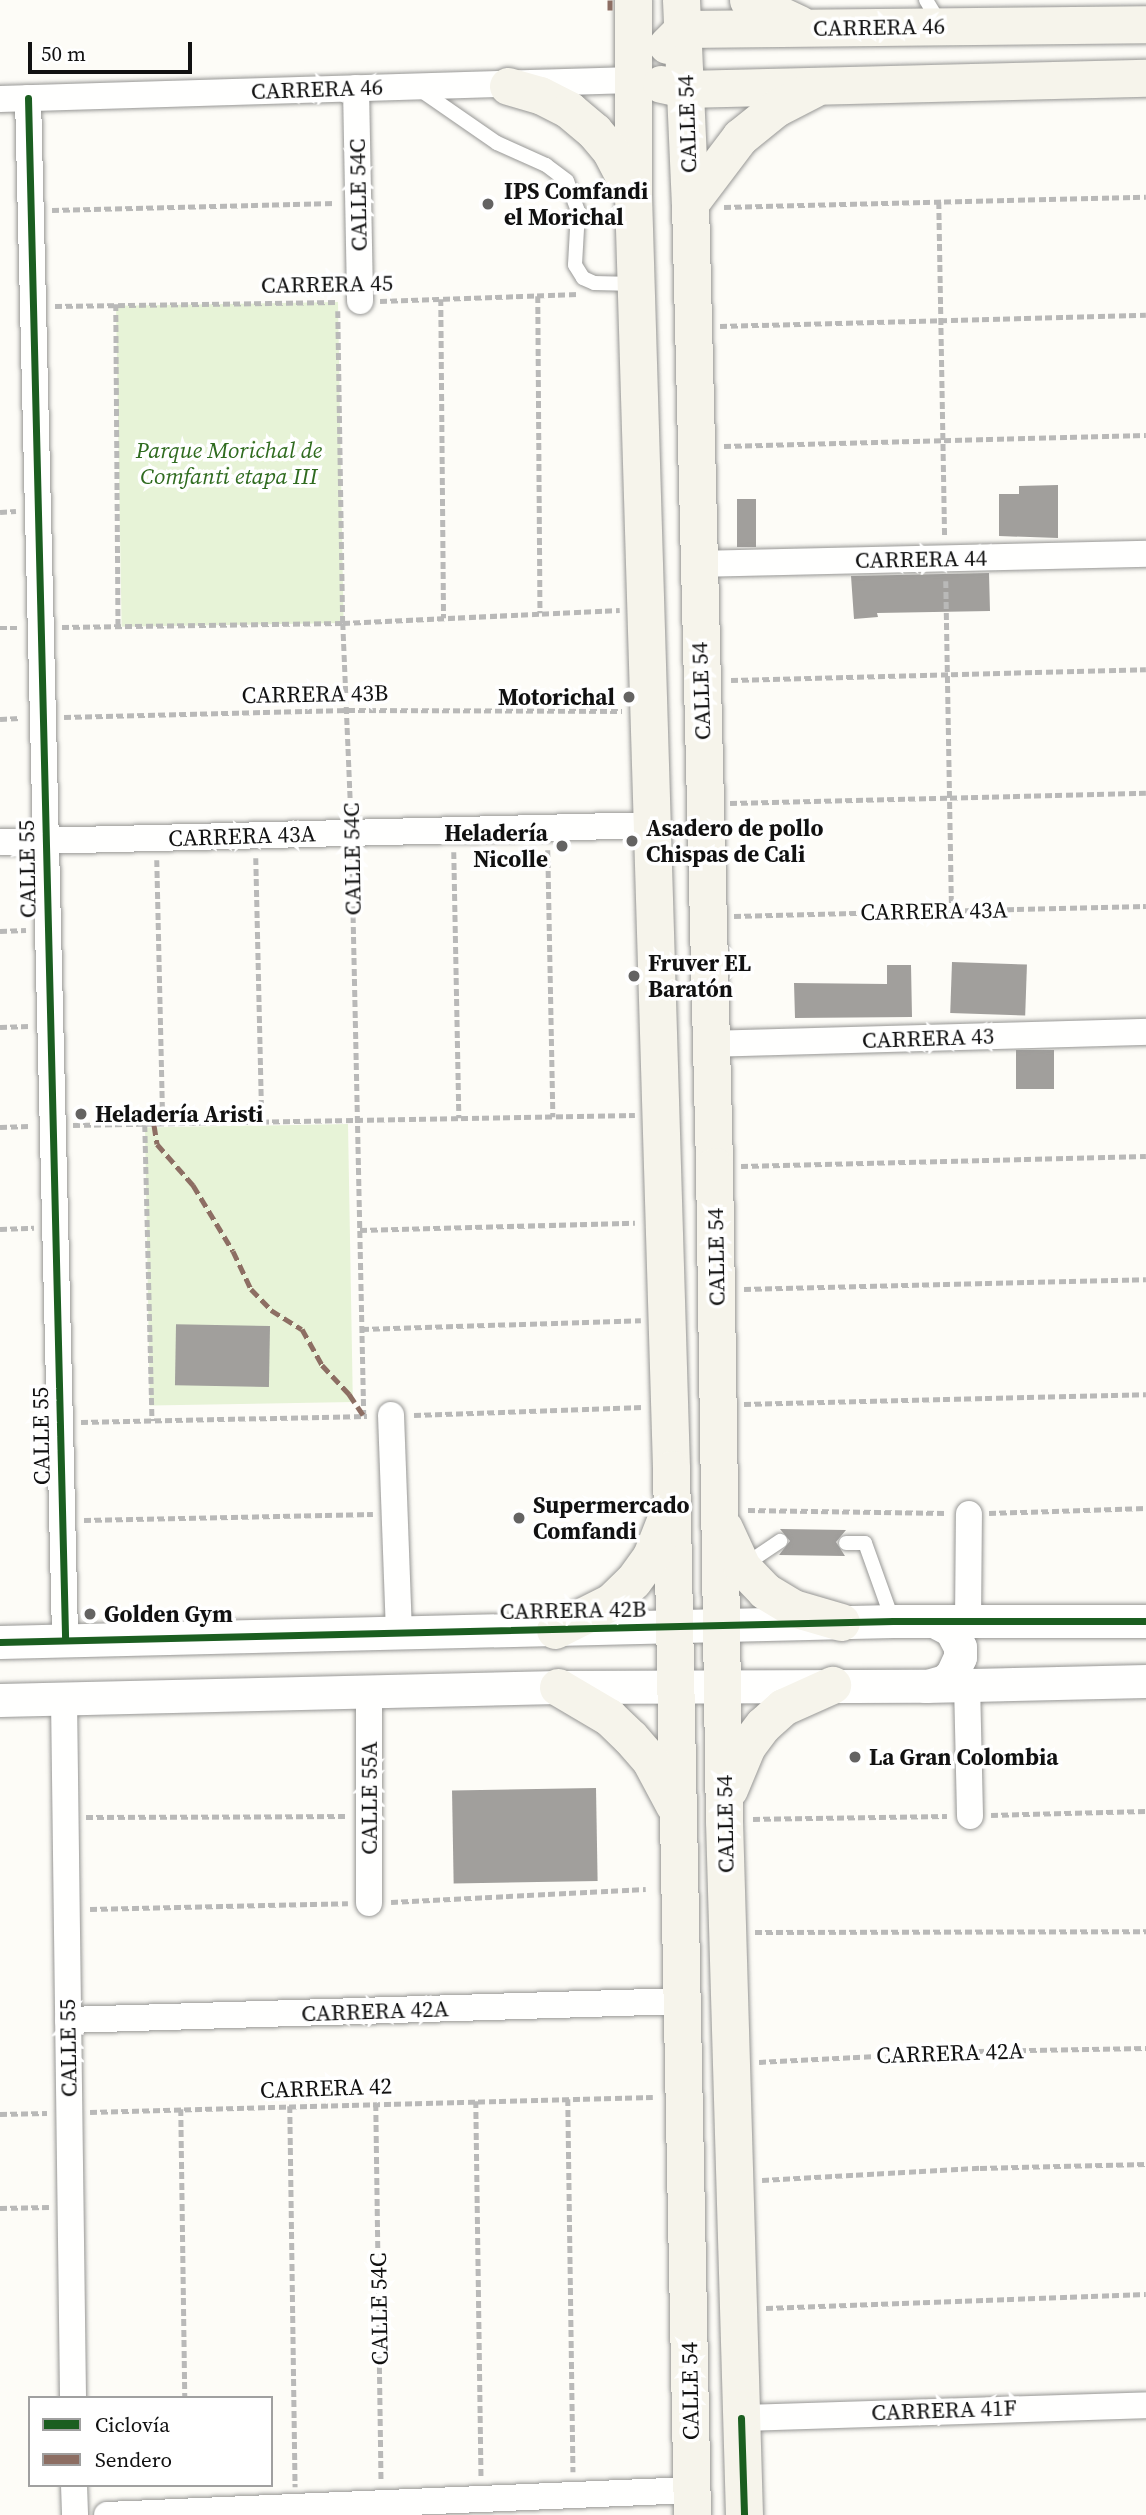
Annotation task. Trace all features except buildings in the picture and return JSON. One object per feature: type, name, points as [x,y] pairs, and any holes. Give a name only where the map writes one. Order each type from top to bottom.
[{"type":"main road","name":"CALLE 54","points":[[634,0],[633,195],[671,1469],[672,1628],[692,2503]]},
{"type":"main road","points":[[748,0],[793,23],[824,28]]},
{"type":"main road","name":"CARRERA 46","points":[[682,15],[824,28],[934,13],[1053,25],[1146,24]]},
{"type":"main road","name":"CALLE 54","points":[[682,15],[685,89],[700,205],[696,564],[710,1044],[728,1510],[722,1626],[724,1821],[744,2515]]},
{"type":"main road","points":[[634,80],[682,15]]},
{"type":"main road","points":[[1053,25],[1062,52],[1055,80]]},
{"type":"main road","name":"CARRERA 46","points":[[634,80],[685,89],[1146,78]]},
{"type":"main road","points":[[700,205],[740,137],[776,108],[822,85]]},
{"type":"main road","points":[[508,86],[540,95],[569,110],[594,131],[610,150],[633,195]]},
{"type":"main road","points":[[555,1630],[611,1602],[639,1573],[663,1529],[670,1499],[671,1469]]},
{"type":"main road","points":[[728,1510],[727,1540],[742,1567],[778,1601],[808,1614],[841,1622]]},
{"type":"main road","points":[[724,1821],[734,1769],[763,1725],[783,1707],[832,1685]]},
{"type":"main road","points":[[558,1687],[609,1717],[630,1737],[666,1785],[678,1814]]},
{"type":"street","name":"CARRERA 46","points":[[0,99],[415,86],[508,86],[634,80]]},
{"type":"street","name":"CALLE 54C","points":[[349,302],[356,88]]},
{"type":"street","name":"CALLE 55","points":[[28,98],[65,1639]]},
{"type":"street","name":"CARRERA 44","points":[[696,564],[1146,554]]},
{"type":"street","name":"CARRERA 43A","points":[[0,842],[652,825]]},
{"type":"street","name":"CARRERA 43","points":[[710,1044],[1146,1032]]},
{"type":"street","points":[[391,1415],[399,1633]]},
{"type":"street","points":[[968,1622],[969,1514]]},
{"type":"street","name":"CARRERA 42B","points":[[0,1642],[893,1621],[1146,1621]]},
{"type":"street","points":[[925,1686],[945,1681],[958,1666],[960,1657],[957,1638],[943,1624],[934,1621]]},
{"type":"street","points":[[0,1700],[558,1687],[925,1686],[1146,1681]]},
{"type":"street","points":[[967,1683],[970,1815]]},
{"type":"street","name":"CALLE 55A","points":[[369,1692],[369,1903]]},
{"type":"street","name":"CALLE 55","points":[[64,1699],[73,2396]]},
{"type":"street","name":"CARRERA 42A","points":[[68,2020],[682,2001]]},
{"type":"street","name":"CARRERA 41F","points":[[741,2418],[1146,2405]]},
{"type":"street","points":[[74,2487],[75,2515]]},
{"type":"street","points":[[107,2515],[573,2495],[692,2503]]},
{"type":"lane","points":[[415,86],[497,144],[546,164],[567,181],[578,211],[575,265],[583,278],[594,283],[636,284]]},
{"type":"lane","points":[[742,1567],[780,1541]]},
{"type":"lane","points":[[846,1543],[865,1543],[893,1621]]},
{"type":"path","points":[[700,205],[1146,197]]},
{"type":"path","points":[[31,211],[335,203]]},
{"type":"path","points":[[538,296],[540,613]]},
{"type":"path","points":[[441,299],[444,618]]},
{"type":"path","points":[[116,304],[118,625]]},
{"type":"path","points":[[712,326],[1146,315]]},
{"type":"path","points":[[714,446],[1146,435]]},
{"type":"path","points":[[41,627],[343,623],[624,609]]},
{"type":"path","points":[[719,681],[1146,668]]},
{"type":"path","points":[[721,804],[1146,793]]},
{"type":"path","points":[[547,828],[553,1117]]},
{"type":"path","points":[[453,831],[459,1118]]},
{"type":"path","points":[[256,836],[262,1123]]},
{"type":"path","points":[[157,839],[163,1125]]},
{"type":"path","points":[[53,1125],[639,1115]]},
{"type":"path","points":[[145,1125],[152,1421]]},
{"type":"path","points":[[728,1166],[1146,1156]]},
{"type":"path","points":[[360,1230],[642,1223]]},
{"type":"path","points":[[0,1229],[55,1227]]},
{"type":"path","points":[[730,1289],[1146,1279]]},
{"type":"path","points":[[362,1329],[647,1320]]},
{"type":"path","points":[[732,1404],[1146,1394]]},
{"type":"path","points":[[60,1422],[646,1407]]},
{"type":"path","points":[[728,1510],[969,1514],[1146,1508]]},
{"type":"path","points":[[62,1520],[395,1513]]},
{"type":"path","points":[[724,1821],[1146,1811]]},
{"type":"path","points":[[65,1817],[369,1815]]},
{"type":"path","points":[[751,1932],[1146,1931]]},
{"type":"path","points":[[568,2099],[573,2495]]},
{"type":"path","points":[[476,2101],[482,2499]]},
{"type":"path","points":[[290,2106],[295,2507]]},
{"type":"path","points":[[181,2109],[185,2396]]},
{"type":"path","points":[[756,2180],[980,2168],[1146,2164]]},
{"type":"path","points":[[0,2208],[70,2207]]},
{"type":"path","points":[[758,2308],[1146,2294]]},
{"type":"green space","name":"Parque Morichal de Comfanti etapa III","points":[[338,302],[344,623],[122,627],[116,306]]},
{"type":"green space","points":[[348,1124],[353,1402],[150,1406],[145,1128]]},
{"type":"marked path","points":[[610,0],[610,10]]},
{"type":"marked path","points":[[154,1125],[157,1144],[193,1185],[233,1251],[251,1289],[271,1310],[302,1329],[322,1365],[349,1394],[364,1416]]},
{"type":"cycle path","points":[[28,98],[65,1639]]},
{"type":"cycle path","points":[[0,1642],[893,1621],[1146,1621]]},
{"type":"cycle path","points":[[741,2418],[744,2515]]},
{"type":"place","name":"IPS Comfandi el Morichal","points":[[488,204]]},
{"type":"place","name":"Motorichal","points":[[629,697]]},
{"type":"place","name":"Asadero de pollo Chispas de Cali","points":[[632,841]]},
{"type":"place","name":"Heladería Nicolle","points":[[562,846]]},
{"type":"place","name":"Fruver EL Baratón","points":[[634,976]]},
{"type":"place","name":"Heladería Aristi","points":[[81,1114]]},
{"type":"place","name":"Supermercado Comfandi","points":[[519,1518]]},
{"type":"place","name":"Golden Gym","points":[[90,1614]]},
{"type":"place","name":"La Gran Colombia","points":[[855,1757]]}]
